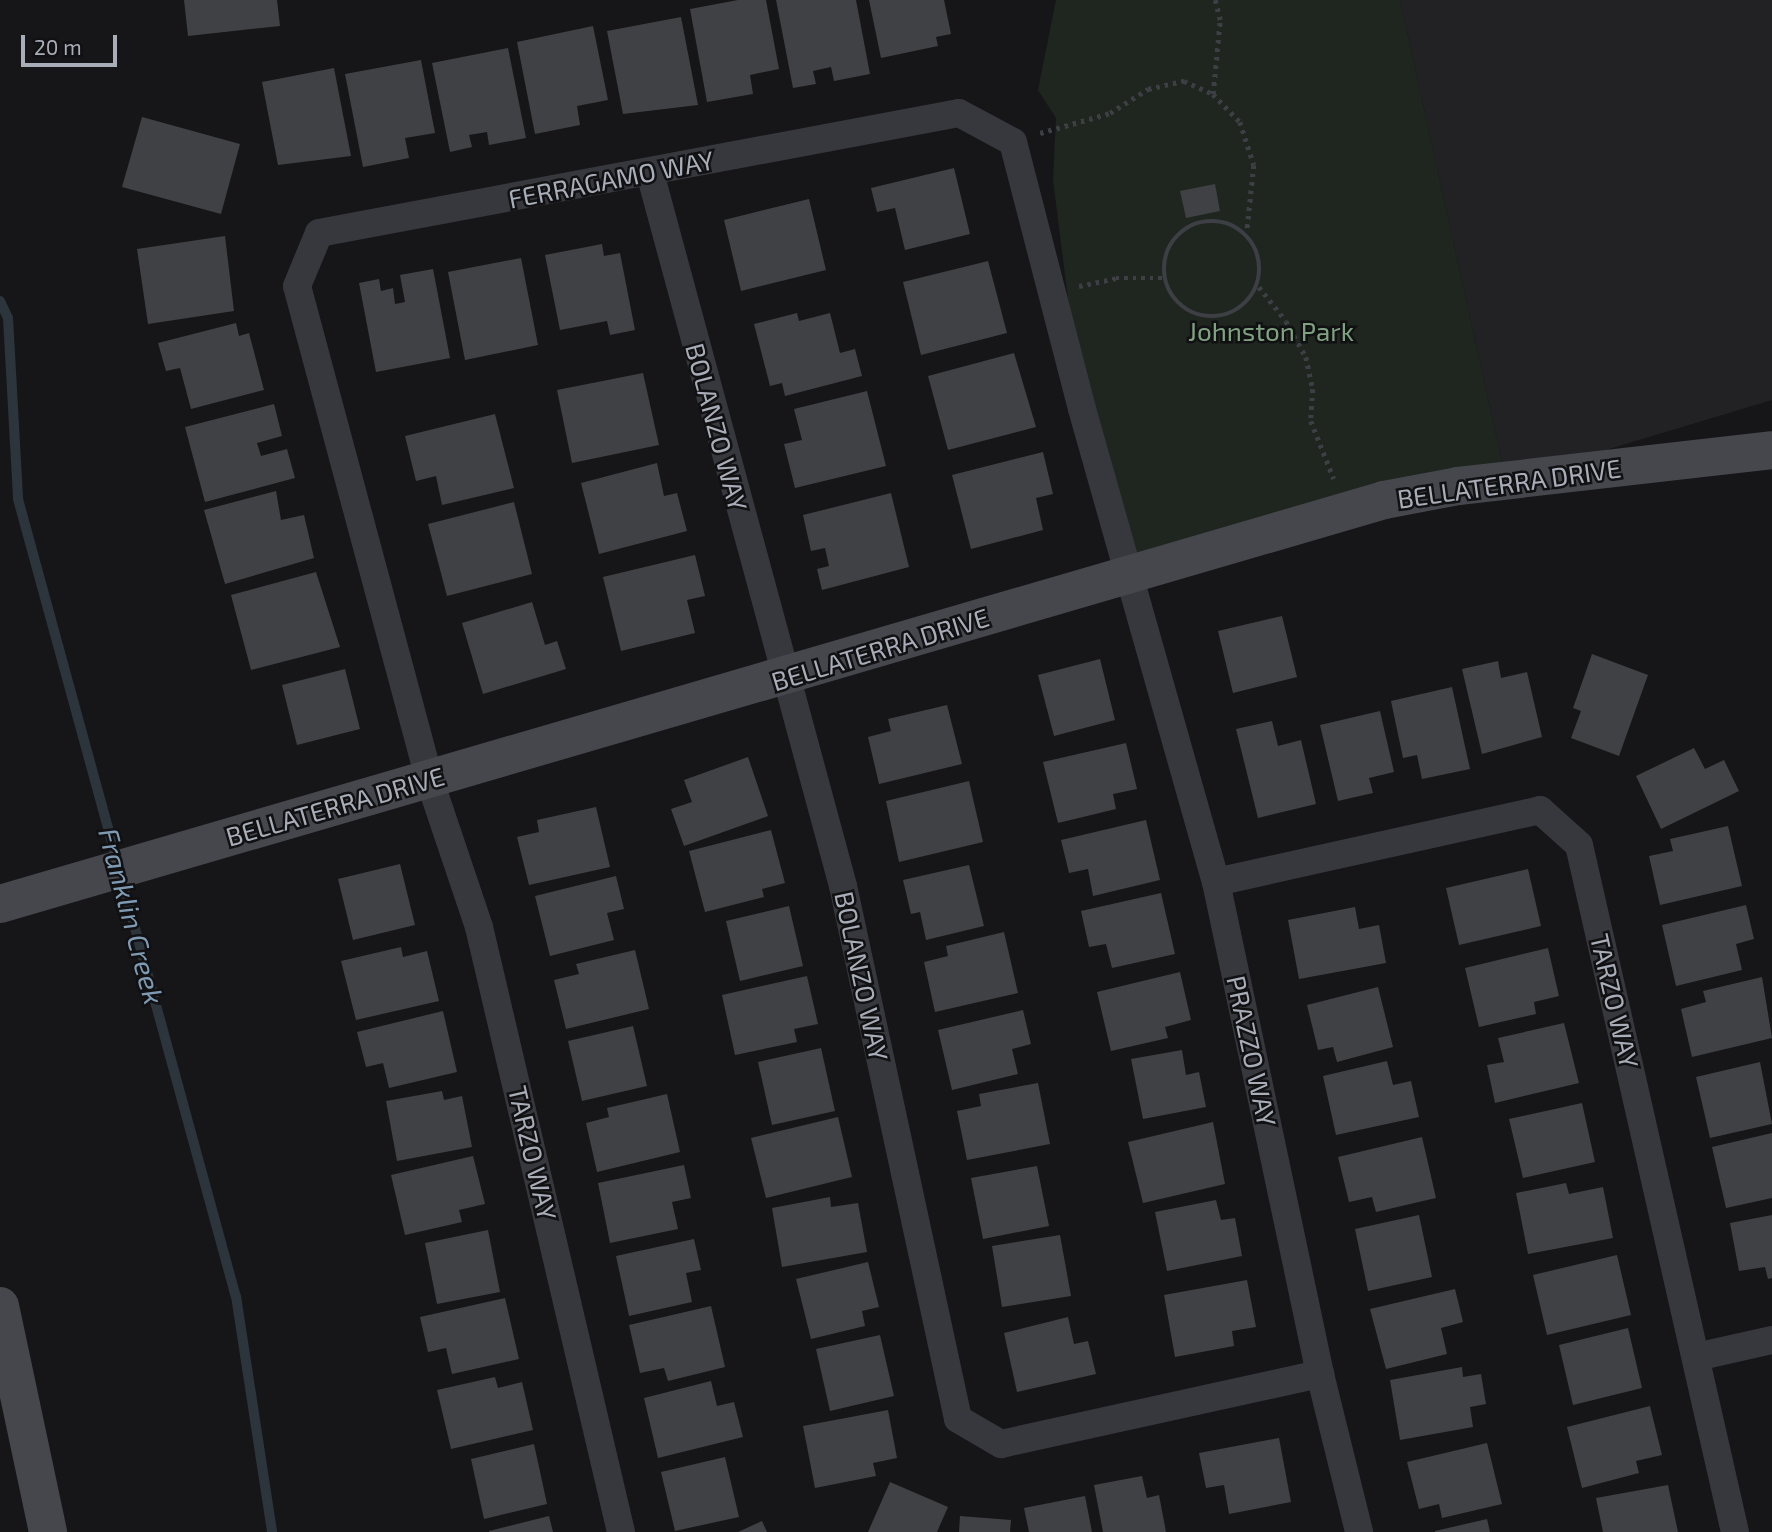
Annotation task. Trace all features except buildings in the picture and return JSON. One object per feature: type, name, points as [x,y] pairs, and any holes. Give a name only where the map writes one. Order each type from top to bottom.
[{"type":"street","name":"FERRAGAMO WAY","points":[[429,778],[296,286],[319,233],[959,113],[1013,142]]},
{"type":"street","points":[[1013,142],[1054,291],[1082,410],[1131,574]]},
{"type":"street","name":"BOLANZO WAY","points":[[650,173],[843,886],[958,1419],[1001,1444],[1321,1374]]},
{"type":"street","name":"BELLATERRA DRIVE","points":[[0,904],[429,778],[785,678],[1344,512],[1458,486],[1772,450]]},
{"type":"street","name":"PRAZZO WAY","points":[[1131,574],[1216,882],[1321,1374],[1359,1532]]},
{"type":"street","name":"TARZO WAY","points":[[429,778],[482,941],[621,1532]]},
{"type":"street","name":"TARZO WAY","points":[[1216,882],[1539,810],[1579,845],[1735,1532]]},
{"type":"street","points":[[0,1306],[48,1532]]},
{"type":"street","points":[[1696,1357],[1772,1340]]},
{"type":"path","points":[[1213,94],[1220,20],[1215,0]]},
{"type":"path","points":[[1013,142],[1110,113],[1148,89],[1184,81],[1213,94],[1240,122],[1254,165],[1247,232],[1259,256],[1259,287],[1286,321],[1306,357],[1313,389],[1311,421],[1344,512]]},
{"type":"path","points":[[1247,232],[1209,220],[1182,230],[1166,253],[1164,278],[1186,311],[1213,318],[1241,307],[1259,287]]},
{"type":"path","points":[[1054,291],[1116,278],[1164,278]]},
{"type":"shaded area","points":[[1400,0],[1772,0],[1772,400],[1506,480]]},
{"type":"green space","name":"Johnston Park","points":[[1056,0],[1400,0],[1506,480],[1131,574],[1082,409],[1053,180],[1056,118],[1038,90]]},
{"type":"waterway","name":"Franklin Creek","points":[[0,301],[8,318],[18,499],[117,862]]},
{"type":"waterway","name":"Franklin Creek","points":[[121,877],[236,1296],[272,1532]]}]
